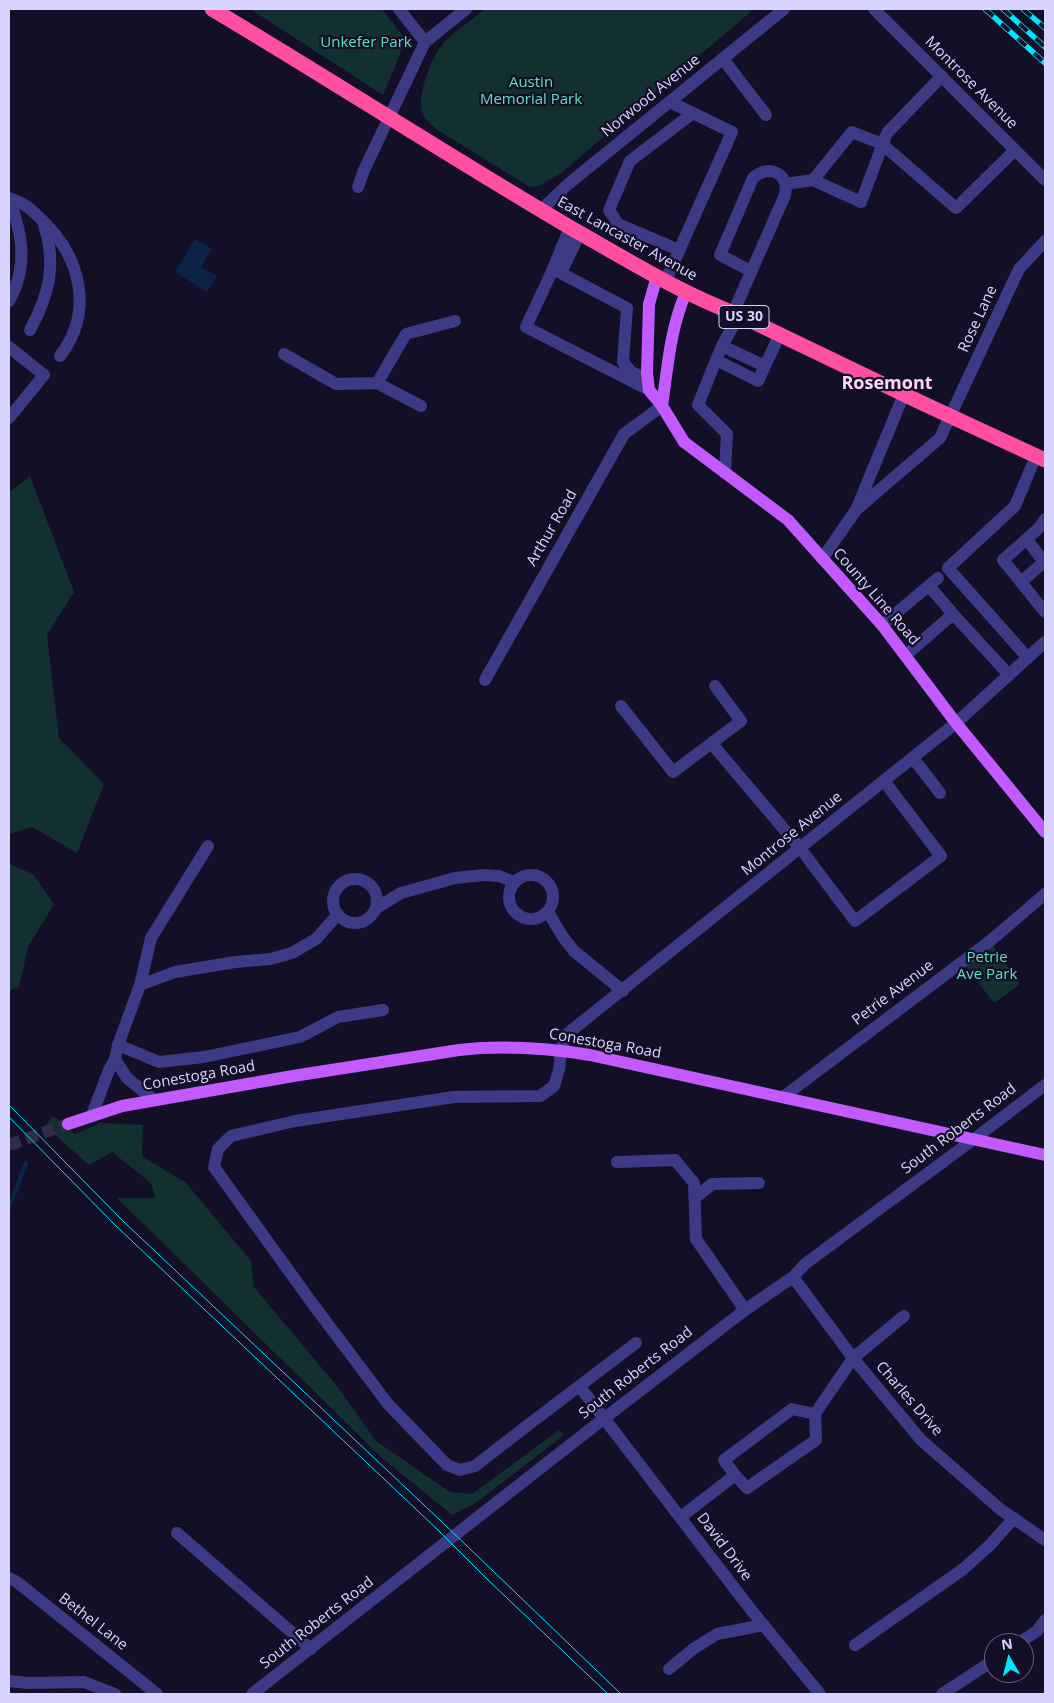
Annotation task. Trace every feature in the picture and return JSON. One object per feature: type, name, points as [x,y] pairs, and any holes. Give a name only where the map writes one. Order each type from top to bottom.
[{"type":"highway","name":"East Lancaster Avenue","points":[[212,9],[540,210],[624,259],[686,292],[780,334],[1041,458]]},
{"type":"main road","points":[[648,384],[650,304],[661,278]]},
{"type":"main road","points":[[662,406],[676,314],[686,292]]},
{"type":"main road","name":"County Line Road","points":[[648,384],[684,442],[788,520],[882,625],[956,723],[1045,832]]},
{"type":"main road","name":"Conestoga Road","points":[[68,1124],[122,1106],[154,1100],[459,1050],[487,1047],[530,1047],[590,1055],[1045,1155]]},
{"type":"street","points":[[399,9],[425,42]]},
{"type":"street","points":[[358,187],[364,170],[425,42],[466,9]]},
{"type":"street","name":"Norwood Avenue","points":[[540,210],[567,185],[784,9]]},
{"type":"street","name":"Montrose Avenue","points":[[874,9],[1045,180]]},
{"type":"street","points":[[890,9],[891,26]]},
{"type":"street","points":[[723,59],[766,115]]},
{"type":"street","points":[[786,184],[813,180],[861,202],[886,133],[942,76]]},
{"type":"street","points":[[661,278],[679,250],[732,132],[670,102]]},
{"type":"street","points":[[679,250],[618,224],[609,210],[630,161],[693,113]]},
{"type":"street","points":[[813,180],[852,132],[882,144],[956,208],[1015,150]]},
{"type":"street","points":[[725,473],[727,434],[698,405],[736,314],[751,272],[785,195],[786,184],[779,175],[768,171],[763,171],[753,178],[720,256],[751,272]]},
{"type":"street","points":[[9,301],[18,280],[22,263],[18,223],[9,198],[27,206],[43,221],[63,243],[76,268],[80,289],[80,306],[76,326],[69,344],[60,356]]},
{"type":"street","points":[[30,330],[48,286],[52,265],[50,242],[43,221]]},
{"type":"street","points":[[575,230],[557,271],[526,327],[648,384]]},
{"type":"street","name":"Rose Lane","points":[[856,510],[940,438],[952,417],[1019,269],[1045,241]]},
{"type":"street","points":[[557,271],[627,308],[623,362],[631,372],[648,384]]},
{"type":"street","points":[[377,383],[406,334],[455,321]]},
{"type":"street","points":[[716,360],[758,381],[780,334]]},
{"type":"street","points":[[722,346],[765,366]]},
{"type":"street","points":[[9,347],[44,375],[9,418]]},
{"type":"street","points":[[284,354],[336,384],[377,383],[421,406]]},
{"type":"street","points":[[822,558],[856,510],[904,394]]},
{"type":"street","name":"Arthur Road","points":[[484,680],[624,434],[662,406]]},
{"type":"street","points":[[1028,658],[948,568],[1015,506],[1041,458]]},
{"type":"street","points":[[1045,519],[1027,540],[1003,560],[1045,612]]},
{"type":"street","points":[[1021,582],[1045,561],[1027,540]]},
{"type":"street","points":[[882,625],[933,582],[953,614],[1009,675]]},
{"type":"street","points":[[906,655],[953,614]]},
{"type":"street","name":"Montrose Avenue","points":[[561,1050],[567,1034],[956,723],[1045,642]]},
{"type":"street","points":[[621,706],[673,772],[741,721],[715,686]]},
{"type":"street","points":[[712,744],[800,848],[855,921],[942,856],[884,781]]},
{"type":"street","points":[[913,758],[940,793]]},
{"type":"street","points":[[92,1115],[115,1059],[118,1045],[140,985],[151,938],[208,846]]},
{"type":"street","points":[[376,908],[401,893],[455,878],[484,875],[499,876],[514,882]]},
{"type":"street","points":[[530,875],[539,876],[546,880],[552,887],[554,896],[548,912],[532,920],[516,914],[508,898],[514,882],[521,877],[530,875]]},
{"type":"street","points":[[353,878],[362,879],[375,890],[376,908],[365,921],[357,923],[348,922],[340,918],[334,911],[332,903],[333,894],[337,886],[344,881],[353,878]]},
{"type":"street","name":"Petrie Avenue","points":[[783,1097],[990,941],[1045,894]]},
{"type":"street","points":[[548,912],[574,951],[623,991]]},
{"type":"street","points":[[140,985],[175,972],[235,962],[270,959],[292,953],[316,939],[338,914]]},
{"type":"street","points":[[118,1045],[159,1062],[204,1057],[300,1037],[338,1017],[383,1010]]},
{"type":"street","points":[[561,1050],[559,1070],[554,1086],[540,1096],[454,1097],[295,1122],[231,1136],[218,1149],[214,1167],[388,1404],[446,1465],[460,1470],[475,1466],[636,1343]]},
{"type":"street","points":[[115,1059],[127,1078],[154,1100]]},
{"type":"street","name":"South Roberts Road","points":[[252,1694],[745,1310],[793,1277],[805,1264],[1045,1084]]},
{"type":"street","points":[[617,1162],[675,1160],[694,1183],[696,1239],[745,1310]]},
{"type":"street","points":[[695,1198],[712,1184],[758,1183]]},
{"type":"street","name":"Charles Drive","points":[[793,1277],[853,1358],[921,1440],[1000,1508],[1045,1540]]},
{"type":"street","points":[[815,1414],[792,1409],[724,1460],[747,1488],[816,1440],[815,1414],[853,1358],[904,1316]]},
{"type":"street","name":"David Drive","points":[[580,1387],[764,1625],[820,1694]]},
{"type":"street","points":[[681,1517],[735,1475]]},
{"type":"street","points":[[855,1645],[962,1570],[989,1546],[1014,1518]]},
{"type":"street","points":[[177,1533],[311,1649]]},
{"type":"street","name":"Bethel Lane","points":[[9,1578],[17,1582],[157,1694]]},
{"type":"street","points":[[1034,1633],[1045,1620]]},
{"type":"street","points":[[669,1669],[693,1649],[717,1634],[764,1625]]},
{"type":"street","points":[[948,1693],[984,1667]]},
{"type":"street","points":[[9,1681],[28,1683],[84,1682],[115,1694]]},
{"type":"green space","name":"Unkefer Park","points":[[250,9],[382,9],[406,40],[383,95]]},
{"type":"green space","name":"Austin Memorial Park","points":[[485,9],[754,9],[561,173],[539,186],[530,187],[436,129],[426,119],[422,111],[421,103],[424,84],[436,54],[446,40]]},
{"type":"green space","points":[[30,476],[74,592],[47,635],[59,738],[104,784],[77,853],[32,827],[9,834],[9,493]]},
{"type":"green space","points":[[9,864],[33,874],[54,904],[28,947],[19,987],[9,991]]},
{"type":"green space","name":"Petrie Ave Park","points":[[990,941],[1020,984],[994,1003],[962,961]]},
{"type":"green space","points":[[53,1116],[75,1134],[100,1123],[143,1125],[142,1156],[186,1183],[251,1261],[254,1287],[337,1386],[376,1441],[450,1492],[472,1494],[559,1430],[564,1435],[477,1502],[452,1515],[380,1456],[117,1198],[155,1198],[151,1183],[112,1152],[89,1165],[45,1126]]},
{"type":"water","points":[[195,239],[212,249],[201,267],[217,276],[207,292],[175,272]]},
{"type":"waterway","points":[[9,1208],[26,1163]]},
{"type":"tunnel","points":[[9,1145],[68,1124]]},
{"type":"tram line","points":[[9,1105],[123,1221],[621,1694]]},
{"type":"tram line","points":[[9,1117],[115,1225],[437,1529],[608,1694]]},
{"type":"railway","points":[[985,9],[1045,63]]},
{"type":"railway","points":[[1003,9],[1045,47]]},
{"type":"railway","points":[[1023,9],[1045,28]]},
{"type":"district","name":"Rosemont","points":[[887,384]]}]
